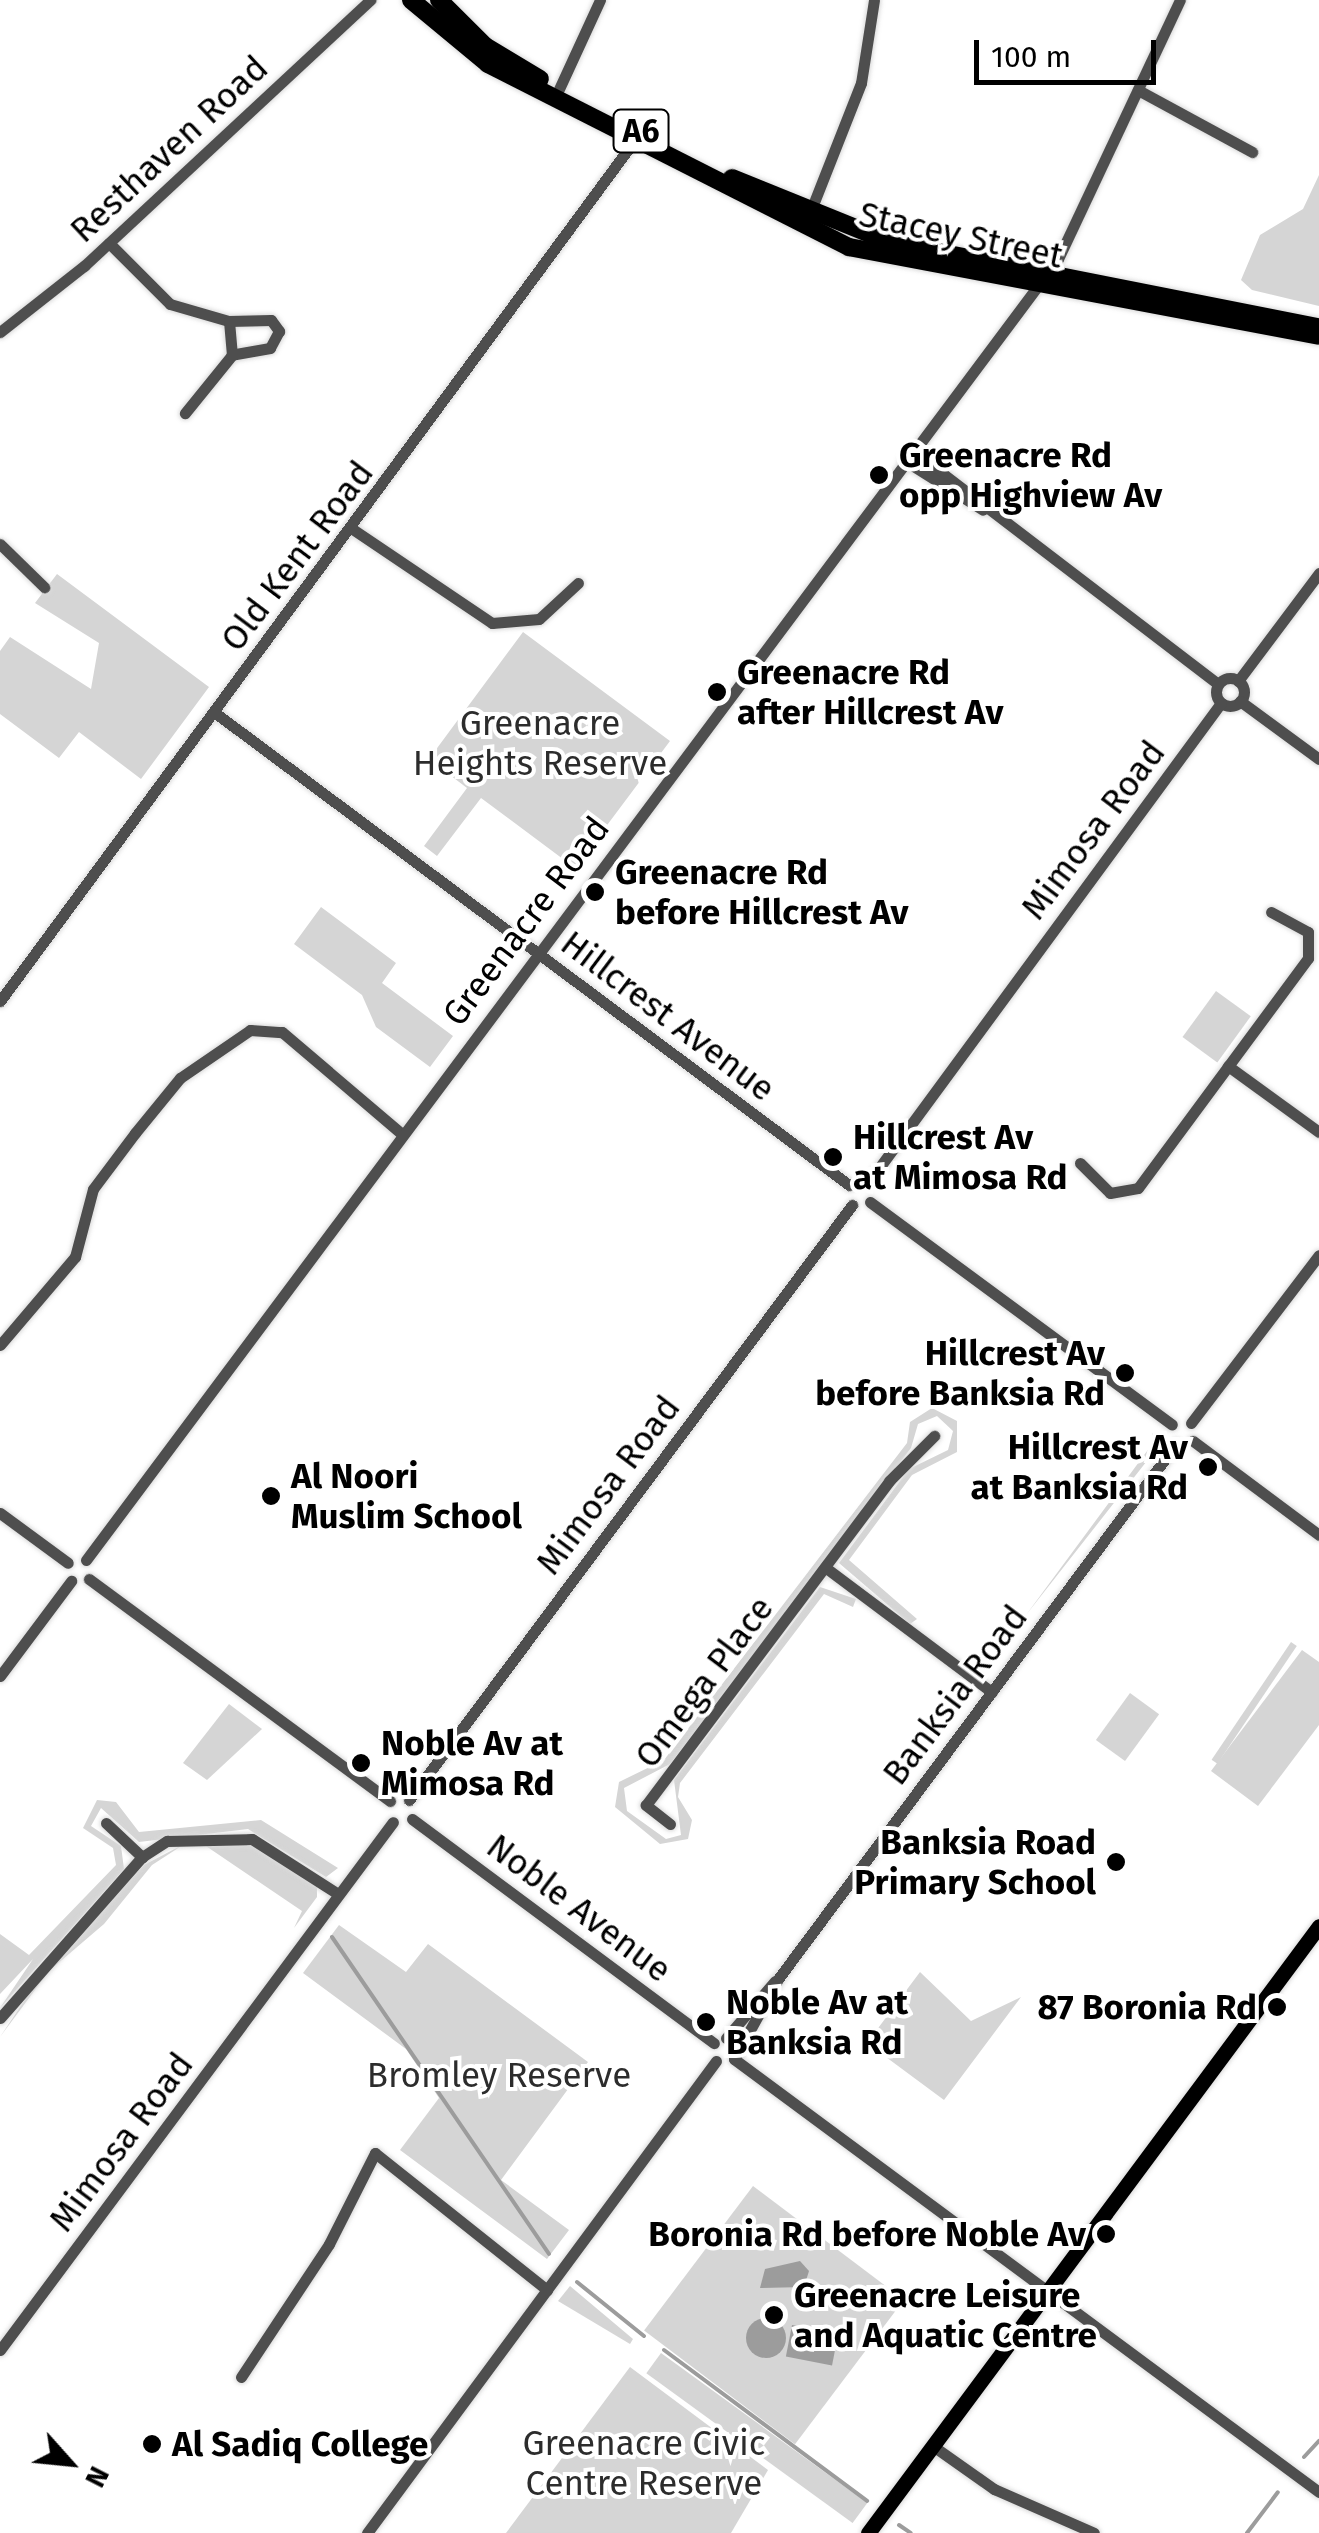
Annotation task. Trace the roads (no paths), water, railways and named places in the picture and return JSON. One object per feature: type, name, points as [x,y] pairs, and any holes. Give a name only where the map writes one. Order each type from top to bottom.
[{"type":"highway","name":"Stacey Street","points":[[411,0],[478,58],[849,248],[1319,336]]},
{"type":"highway","name":"Stacey Street","points":[[439,0],[485,46],[559,90],[809,215],[893,243],[1050,270],[1319,327]]},
{"type":"main road","points":[[868,2533],[1319,1926]]},
{"type":"street","name":"Resthaven Road","points":[[0,332],[108,243],[370,0]]},
{"type":"street","points":[[559,90],[600,0]]},
{"type":"street","points":[[809,215],[861,82],[874,0]]},
{"type":"street","name":"Greenacre Road","points":[[86,1560],[536,952],[1050,270],[1180,0]]},
{"type":"street","points":[[1138,90],[1252,152]]},
{"type":"street","name":"Old Kent Road","points":[[0,1001],[634,141]]},
{"type":"street","points":[[108,243],[170,304],[230,321],[270,320],[279,331],[274,346],[232,355],[184,413]]},
{"type":"street","points":[[230,321],[232,355]]},
{"type":"street","points":[[908,455],[1218,684],[1221,703],[1240,701],[1319,759]]},
{"type":"street","points":[[351,528],[492,623],[539,618],[578,583]]},
{"type":"street","points":[[0,544],[44,588]]},
{"type":"street","points":[[1240,701],[1238,681],[1319,574]]},
{"type":"street","points":[[1218,684],[1238,681]]},
{"type":"street","name":"Mimosa Road","points":[[868,1183],[1221,703]]},
{"type":"street","name":"Hillcrest Avenue","points":[[214,712],[849,1185]]},
{"type":"street","points":[[1080,1163],[1102,1188],[1129,1200],[1315,945],[1301,926],[1272,912]]},
{"type":"street","points":[[0,1345],[74,1258],[94,1189],[135,1133],[180,1078],[250,1030],[282,1032],[402,1134]]},
{"type":"street","points":[[1228,1066],[1319,1132]]},
{"type":"street","points":[[870,1202],[868,1183],[849,1185],[852,1205],[870,1202],[1172,1425],[1176,1444],[1192,1441],[1319,1535]]},
{"type":"street","name":"Mimosa Road","points":[[410,1800],[852,1205]]},
{"type":"street","points":[[1192,1441],[1191,1422],[1319,1256]]},
{"type":"street","points":[[1172,1425],[1191,1422]]},
{"type":"street","name":"Omega Place","points":[[670,1824],[646,1804],[826,1568],[934,1436]]},
{"type":"street","name":"Banksia Road","points":[[720,2040],[778,1979],[1176,1444]]},
{"type":"street","points":[[0,1513],[68,1563],[71,1581],[0,1676]]},
{"type":"street","points":[[68,1563],[86,1560],[89,1579]]},
{"type":"street","points":[[826,1568],[992,1692]]},
{"type":"street","points":[[71,1581],[89,1579],[390,1801],[410,1800],[412,1818],[392,1822],[390,1801]]},
{"type":"street","name":"Noble Avenue","points":[[412,1818],[736,2054]]},
{"type":"street","name":"Mimosa Road","points":[[0,2350],[392,1822]]},
{"type":"street","points":[[106,1823],[142,1857]]},
{"type":"street","points":[[0,2018],[142,1857],[186,1836],[243,1836],[338,1894]]},
{"type":"street","name":"Banksia Road","points":[[736,2054],[778,1979]]},
{"type":"street","points":[[366,2533],[716,2061],[720,2040]]},
{"type":"street","points":[[716,2061],[736,2054],[1319,2492]]},
{"type":"street","points":[[241,2377],[329,2244],[376,2153],[546,2290]]},
{"type":"street","points":[[933,2446],[994,2488],[1094,2533]]},
{"type":"waterway","points":[[332,1937],[549,2254]]},
{"type":"waterway","points":[[577,2282],[644,2336]]},
{"type":"waterway","points":[[664,2350],[867,2501]]},
{"type":"waterway","points":[[1304,2457],[1319,2441]]},
{"type":"waterway","points":[[1247,2533],[1278,2492]]},
{"type":"waterway","points":[[899,2525],[911,2533]]},
{"type":"place","name":"Greenacre Rd opp Highview Av","points":[[879,475]]},
{"type":"place","name":"Greenacre Rd after Hillcrest Av","points":[[717,692]]},
{"type":"place","name":"Greenacre Rd before Hillcrest Av","points":[[595,892]]},
{"type":"place","name":"Hillcrest Av at Mimosa Rd","points":[[833,1157]]},
{"type":"place","name":"Hillcrest Av before Banksia Rd","points":[[1125,1373]]},
{"type":"place","name":"Hillcrest Av at Banksia Rd","points":[[1208,1467]]},
{"type":"place","name":"Al Noori Muslim School","points":[[271,1496]]},
{"type":"place","name":"Noble Av at Mimosa Rd","points":[[361,1763]]},
{"type":"place","name":"Banksia Road Primary School","points":[[1116,1862]]},
{"type":"place","name":"87 Boronia Rd","points":[[1277,2007]]},
{"type":"place","name":"Noble Av at Banksia Rd","points":[[706,2022]]},
{"type":"place","name":"Boronia Rd before Noble Av","points":[[1106,2234]]},
{"type":"place","name":"Greenacre Leisure and Aquatic Centre","points":[[774,2315]]},
{"type":"place","name":"Al Sadiq College","points":[[152,2444]]},
{"type":"park label","name":"Greenacre Heights Reserve","points":[[540,743]]},
{"type":"park label","name":"Bromley Reserve","points":[[499,2075]]},
{"type":"park label","name":"Greenacre Civic Centre Reserve","points":[[644,2463]]}]
